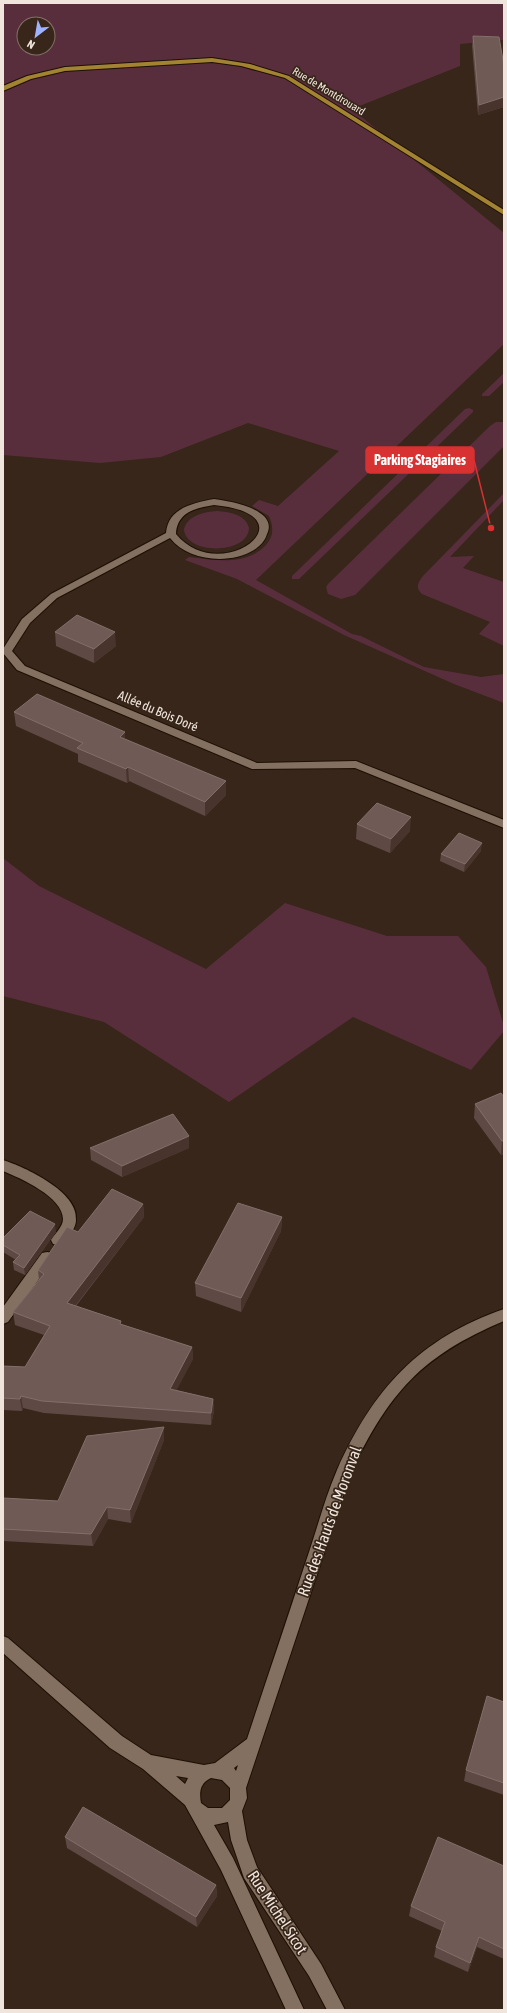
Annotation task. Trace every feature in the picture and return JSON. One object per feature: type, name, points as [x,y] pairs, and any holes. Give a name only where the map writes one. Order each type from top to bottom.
[{"type":"main road","name":"Rue de Montdrouard","points":[[3,89],[29,77],[65,69],[212,60],[234,62],[257,67],[287,77],[504,213]]},
{"type":"street","points":[[214,502],[237,505],[256,513],[263,522],[264,531],[260,540],[251,548],[238,553],[222,556],[206,555],[191,551],[179,545],[171,534],[172,522],[186,510],[199,505],[214,502]]},
{"type":"street","name":"Allée du Bois Doré","points":[[171,534],[54,596],[26,620],[6,650],[21,668],[256,767],[356,764],[504,824]]},
{"type":"street","points":[[3,1165],[58,1195],[67,1206],[70,1219],[66,1230],[3,1318]]},
{"type":"street","name":"Rue des Hauts de Moronval","points":[[238,1789],[344,1471],[364,1430],[390,1391],[429,1352],[452,1338],[482,1323],[504,1315]]},
{"type":"street","name":"Rue Michel Sicot","points":[[3,1643],[116,1742],[149,1763],[194,1806],[212,1819],[221,1818],[234,1809]]},
{"type":"street","points":[[194,1806],[190,1791],[193,1783],[252,1745]]},
{"type":"street","name":"Rue Michel Sicot","points":[[149,1763],[231,1776],[238,1789],[239,1796],[234,1809],[241,1847],[250,1872],[315,1970],[336,2010]]},
{"type":"street","name":"Rue Michel Sicot","points":[[194,1806],[228,1864],[295,2010]]},
{"type":"shaded area","points":[[3,3],[504,3],[504,40],[460,44],[460,66],[352,109],[504,233],[504,344],[256,580],[352,634],[361,636],[424,667],[481,677],[504,674],[504,703],[454,684],[344,635],[237,579],[185,560],[189,557],[228,560],[247,557],[256,553],[270,540],[272,524],[269,516],[252,506],[259,500],[278,506],[339,451],[248,423],[161,457],[100,463],[3,455]]},
{"type":"shaded area","points":[[504,373],[504,382],[489,396],[482,396],[482,394]]},
{"type":"shaded area","points":[[469,408],[473,410],[473,412],[299,579],[292,579],[292,576],[465,409]]},
{"type":"shaded area","points":[[496,422],[504,422],[504,446],[355,595],[341,599],[328,594],[326,587],[328,584],[490,426]]},
{"type":"shaded area","points":[[504,493],[504,500],[450,557],[474,556],[463,568],[504,582],[504,646],[479,634],[490,622],[422,594],[418,586],[422,577]]},
{"type":"shaded area","points":[[217,511],[231,513],[244,520],[249,528],[246,537],[239,543],[228,547],[216,548],[194,544],[187,538],[184,529],[189,520],[202,513]]},
{"type":"shaded area","points":[[3,858],[39,886],[206,969],[285,903],[387,936],[458,936],[486,967],[504,1026],[504,1031],[471,1070],[353,1017],[229,1102],[104,1022],[3,996]]},
{"type":"building","points":[[473,36],[499,37],[504,66],[504,97],[479,105]]},
{"type":"building","points":[[77,615],[115,632],[94,649],[55,632]]},
{"type":"building","points":[[37,694],[125,732],[120,737],[226,781],[205,802],[128,767],[126,769],[77,748],[83,743],[14,712]]},
{"type":"building","points":[[377,803],[411,817],[391,839],[357,824]]},
{"type":"building","points":[[459,833],[482,843],[465,864],[441,854]]},
{"type":"building","points":[[501,1093],[504,1097],[504,1141],[502,1141],[475,1104]]},
{"type":"building","points":[[173,1114],[189,1136],[122,1166],[90,1148]]},
{"type":"building","points":[[112,1189],[143,1204],[67,1303],[121,1321],[120,1324],[192,1347],[170,1389],[213,1399],[211,1413],[42,1401],[21,1396],[20,1399],[3,1398],[3,1366],[25,1367],[50,1326],[13,1312],[44,1274],[38,1270],[67,1227],[78,1232]]},
{"type":"building","points":[[238,1203],[282,1217],[241,1298],[195,1283]]},
{"type":"building","points":[[30,1211],[55,1224],[24,1268],[13,1262],[20,1255],[3,1245],[3,1238]]},
{"type":"building","points":[[164,1427],[130,1510],[107,1507],[91,1534],[3,1529],[3,1498],[58,1501],[87,1436]]},
{"type":"building","points":[[487,1696],[504,1702],[504,1783],[466,1770]]},
{"type":"building","points":[[83,1807],[216,1885],[196,1917],[65,1837]]},
{"type":"building","points":[[438,1837],[504,1866],[504,1949],[479,1937],[470,1963],[436,1947],[445,1922],[411,1906]]},
{"type":"place","name":"Parking Stagiaires","points":[[491,528]]}]
